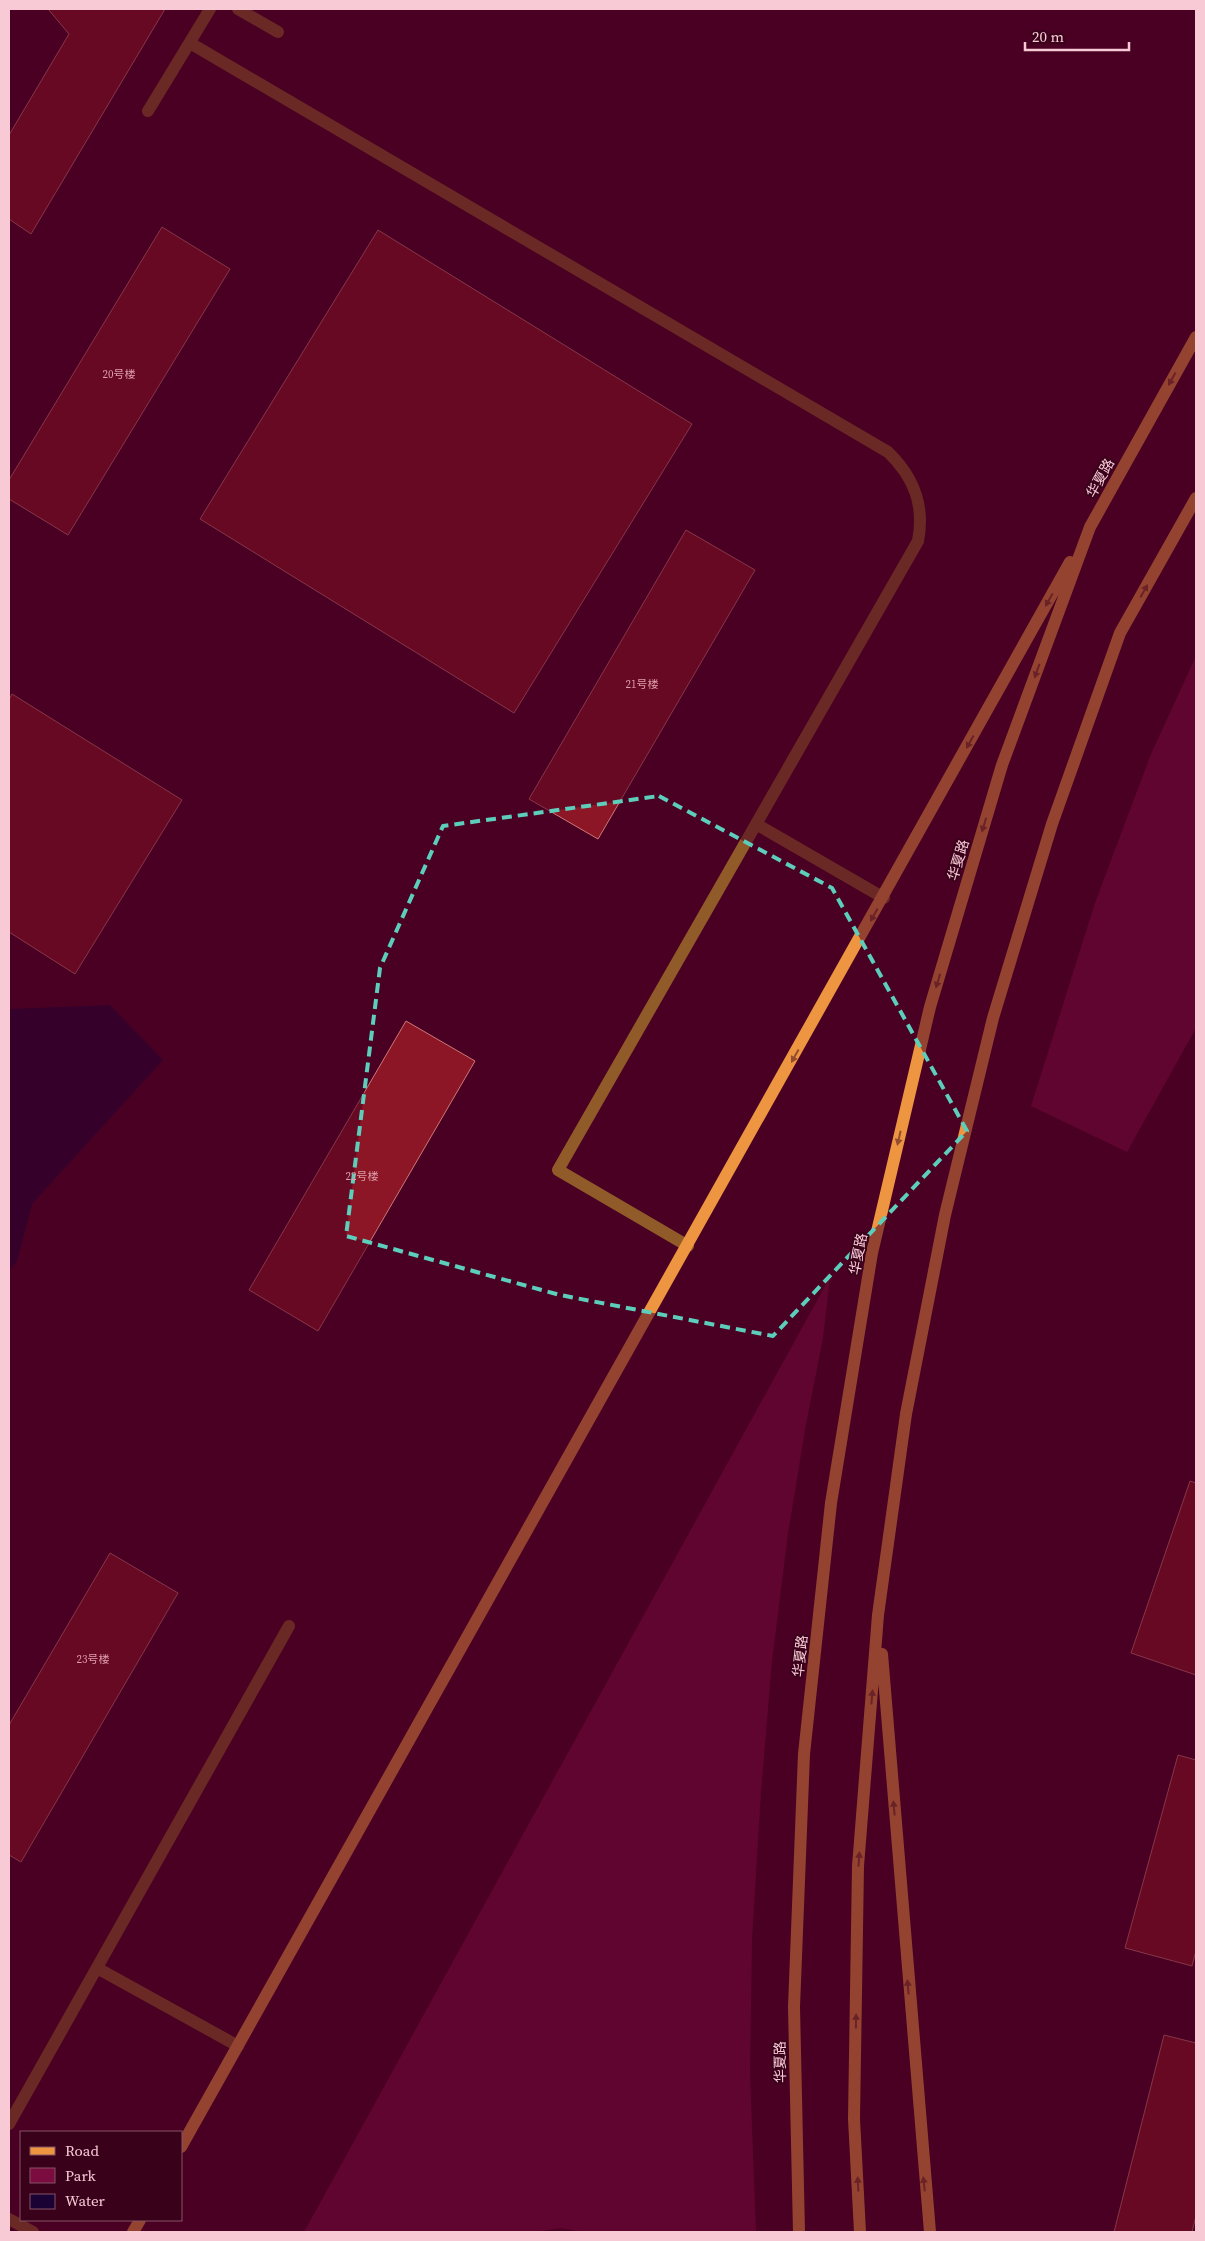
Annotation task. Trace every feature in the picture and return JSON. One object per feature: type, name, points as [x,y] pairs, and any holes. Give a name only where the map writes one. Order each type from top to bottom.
[{"type":"main road","name":"华夏路","points":[[799,2232],[794,2007],[804,1754],[831,1502],[871,1263],[932,998],[1002,765],[1090,527],[1196,337]]},
{"type":"main road","points":[[860,2232],[854,2119],[858,1866],[878,1615],[910,1395],[945,1215],[993,1018],[1052,824],[1120,633],[1196,498]]},
{"type":"main road","points":[[182,2145],[884,898],[1090,527]]},
{"type":"main road","points":[[878,1615],[930,2232]]},
{"type":"main road","points":[[133,2232],[139,2221]]},
{"type":"lane","points":[[148,111],[210,9]]},
{"type":"lane","points":[[238,9],[278,32]]},
{"type":"lane","points":[[190,43],[888,452],[900,464],[915,489],[921,522],[918,541],[558,1170],[688,1246]]},
{"type":"lane","points":[[756,824],[884,898]]},
{"type":"lane","points":[[9,2124],[289,1626]]},
{"type":"lane","points":[[97,1968],[238,2046]]},
{"type":"lane","points":[[9,2219],[33,2232]]},
{"type":"highlighted area","points":[[659,796],[832,888],[967,1131],[773,1336],[560,1295],[346,1236],[380,968],[443,826]]},
{"type":"green space","points":[[1196,656],[1196,1028],[1127,1152],[1031,1106],[1095,903],[1151,754]]},
{"type":"green space","points":[[830,1277],[823,1338],[806,1424],[788,1534],[772,1661],[761,1792],[752,1939],[750,2073],[756,2232],[582,2232],[561,2228],[535,2232],[304,2232]]},
{"type":"water","points":[[110,1005],[163,1060],[32,1204],[17,1261],[9,1271],[9,1009]]},
{"type":"building","points":[[48,9],[165,9],[31,234],[9,219],[9,135],[69,34]]},
{"type":"building","points":[[162,227],[230,269],[68,535],[9,499],[9,480]]},
{"type":"building","points":[[378,230],[692,424],[514,713],[200,519]]},
{"type":"building","points":[[686,530],[755,570],[598,839],[529,799]]},
{"type":"building","points":[[12,694],[182,800],[75,974],[9,932],[9,700]]},
{"type":"building","points":[[406,1021],[475,1061],[318,1331],[249,1290]]},
{"type":"building","points":[[1190,1481],[1196,1483],[1196,1675],[1131,1653]]},
{"type":"building","points":[[110,1553],[178,1593],[21,1862],[9,1855],[9,1725]]},
{"type":"building","points":[[1178,1755],[1196,1760],[1196,1951],[1192,1966],[1125,1948]]},
{"type":"building","points":[[1164,2035],[1196,2043],[1196,2216],[1192,2232],[1114,2232]]}]
